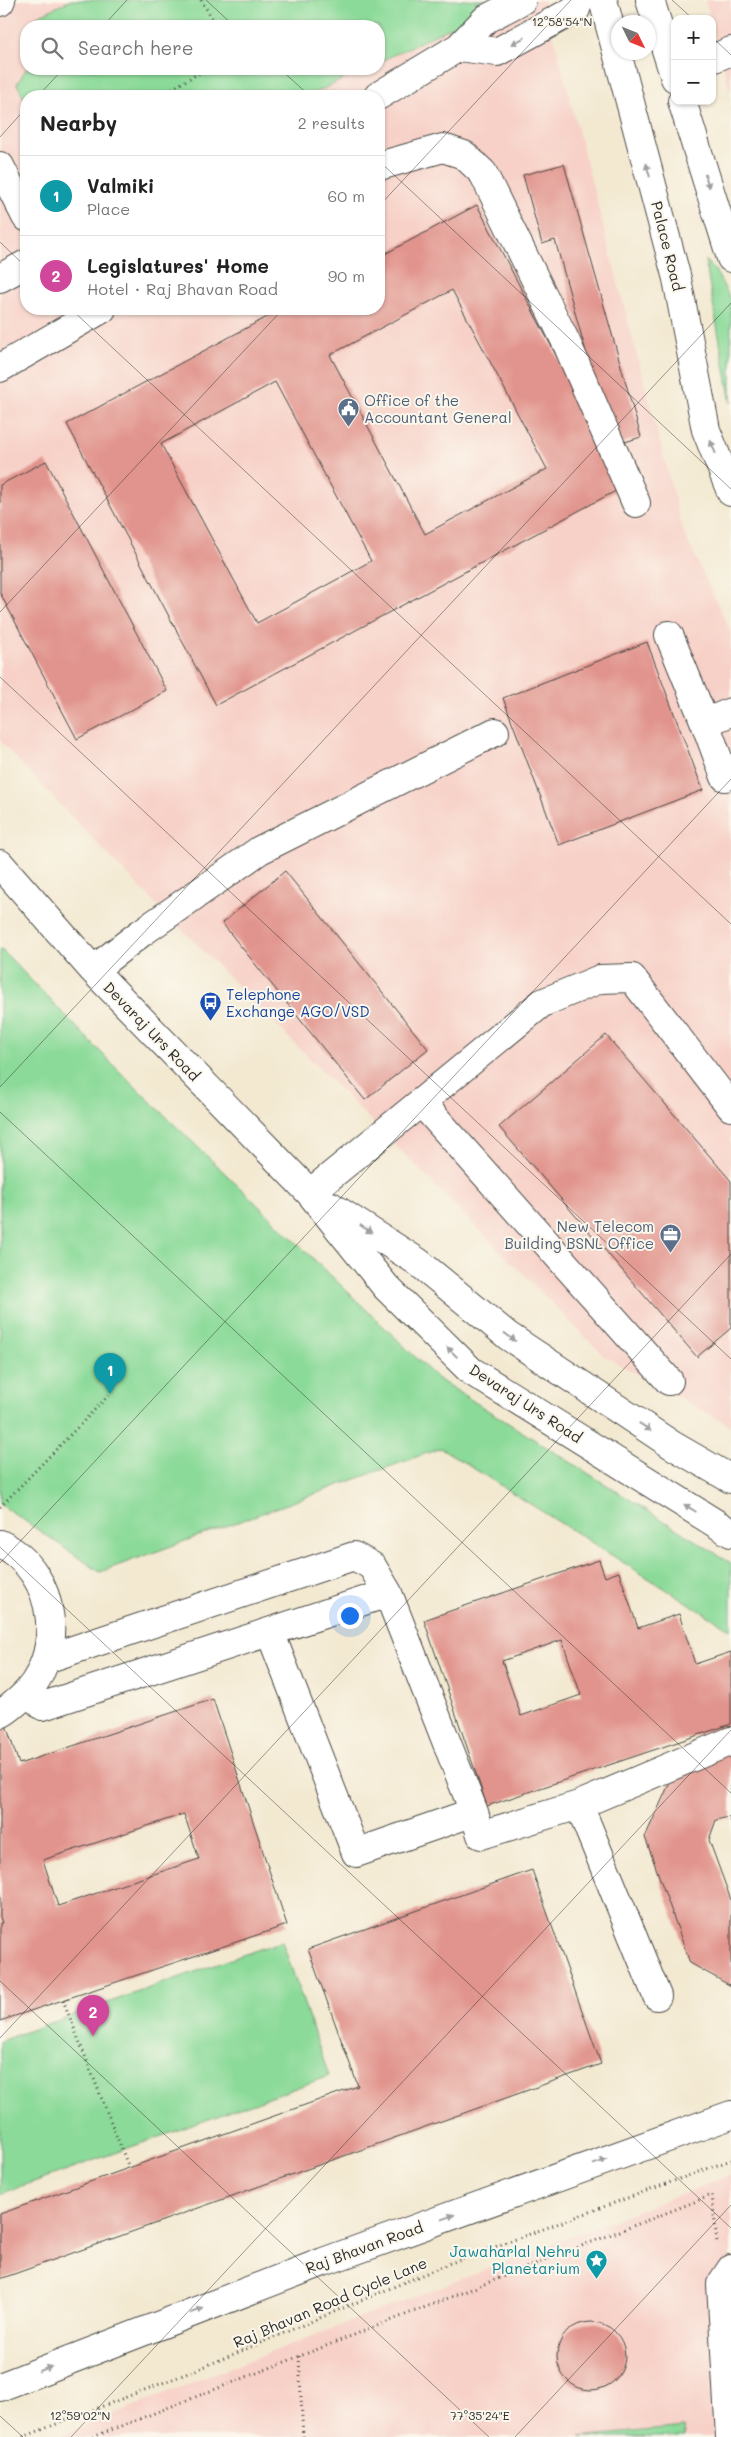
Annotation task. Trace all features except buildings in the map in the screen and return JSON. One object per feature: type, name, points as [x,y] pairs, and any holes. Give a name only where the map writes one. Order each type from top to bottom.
[{"type":"street","points":[[385,92],[459,47],[486,19],[522,0]]},
{"type":"street","points":[[459,47],[497,52],[570,13],[576,9],[579,0]]},
{"type":"street","name":"Palace Road","points":[[603,0],[677,279],[706,430],[731,492]]},
{"type":"street","points":[[650,0],[671,62]]},
{"type":"street","points":[[716,57],[731,51]]},
{"type":"street","points":[[683,105],[731,258]]},
{"type":"street","points":[[385,164],[443,148],[464,155],[483,173],[567,344],[636,503]]},
{"type":"street","points":[[0,166],[20,205]]},
{"type":"street","points":[[0,278],[20,267]]},
{"type":"street","points":[[0,368],[81,315]]},
{"type":"street","points":[[669,635],[725,777]]},
{"type":"street","points":[[705,723],[731,712]]},
{"type":"street","points":[[93,970],[141,933],[260,850],[495,732]]},
{"type":"street","name":"Devaraj Urs Road","points":[[0,864],[93,970],[310,1193],[386,1287],[471,1371],[731,1533]]},
{"type":"street","points":[[310,1193],[542,1003],[600,979],[632,978],[731,1107]]},
{"type":"street","points":[[422,1102],[669,1381]]},
{"type":"street","name":"Devaraj Urs Road","points":[[310,1193],[418,1262],[508,1336],[672,1444],[731,1479]]},
{"type":"street","points":[[0,1544],[8,1548],[29,1567],[44,1591],[51,1619],[50,1644],[43,1670],[28,1692],[0,1714]]},
{"type":"street","points":[[46,1659],[354,1556],[372,1566],[388,1593],[474,1812],[481,1835],[579,1805],[731,1741]]},
{"type":"street","points":[[28,1692],[43,1706],[388,1593]]},
{"type":"street","points":[[270,1632],[356,1853],[474,1812]]},
{"type":"street","points":[[579,1805],[657,1996]]},
{"type":"street","name":"Raj Bhavan Road","points":[[0,2387],[324,2262],[731,2115]]},
{"type":"street","points":[[726,2277],[730,2437]]},
{"type":"path","points":[[201,0],[213,20]]},
{"type":"path","points":[[169,90],[196,75]]},
{"type":"path","points":[[0,1507],[110,1394]]},
{"type":"path","points":[[63,2000],[129,2168]]},
{"type":"path","name":"Raj Bhavan Road Cycle Lane","points":[[23,2437],[196,2370],[448,2264],[731,2160]]},
{"type":"path","points":[[92,2437],[712,2195],[726,2277]]},
{"type":"path","points":[[299,2356],[303,2437]]},
{"type":"shaded area","points":[[0,0],[544,0],[683,531],[731,632],[731,1426],[604,1356],[107,854],[0,741]]},
{"type":"shaded area","points":[[705,0],[731,0],[731,94],[716,41],[716,15],[709,15]]},
{"type":"shaded area","name":"Jawaharlal Nehru Planetarium","points":[[731,2175],[731,2437],[58,2437],[193,2382]]},
{"type":"green space","points":[[71,0],[507,0],[385,59],[385,20],[38,20],[38,16]]},
{"type":"green space","points":[[22,75],[352,75],[321,90],[20,90],[17,84]]},
{"type":"green space","points":[[705,260],[715,270],[731,300],[731,403]]},
{"type":"green space","points":[[0,948],[120,1072],[438,1379],[731,1563],[731,1630],[441,1448],[100,1572],[0,1504]]},
{"type":"green space","points":[[282,1941],[329,2076],[0,2194],[0,2041]]},
{"type":"green space","points":[[684,2427],[685,2437],[580,2437]]},
{"type":"place","name":"Office of the Accountant General","points":[[348,428]]},
{"type":"place","name":"Telephone Exchange AGO/VSD","points":[[210,1022]]},
{"type":"place","name":"New Telecom Building BSNL Office","points":[[670,1254]]},
{"type":"place","name":"Valmiki","points":[[110,1394]]},
{"type":"place","name":"Legislatures' Home","points":[[93,2036]]},
{"type":"place","name":"Jawaharlal Nehru Planetarium","points":[[596,2279]]}]
